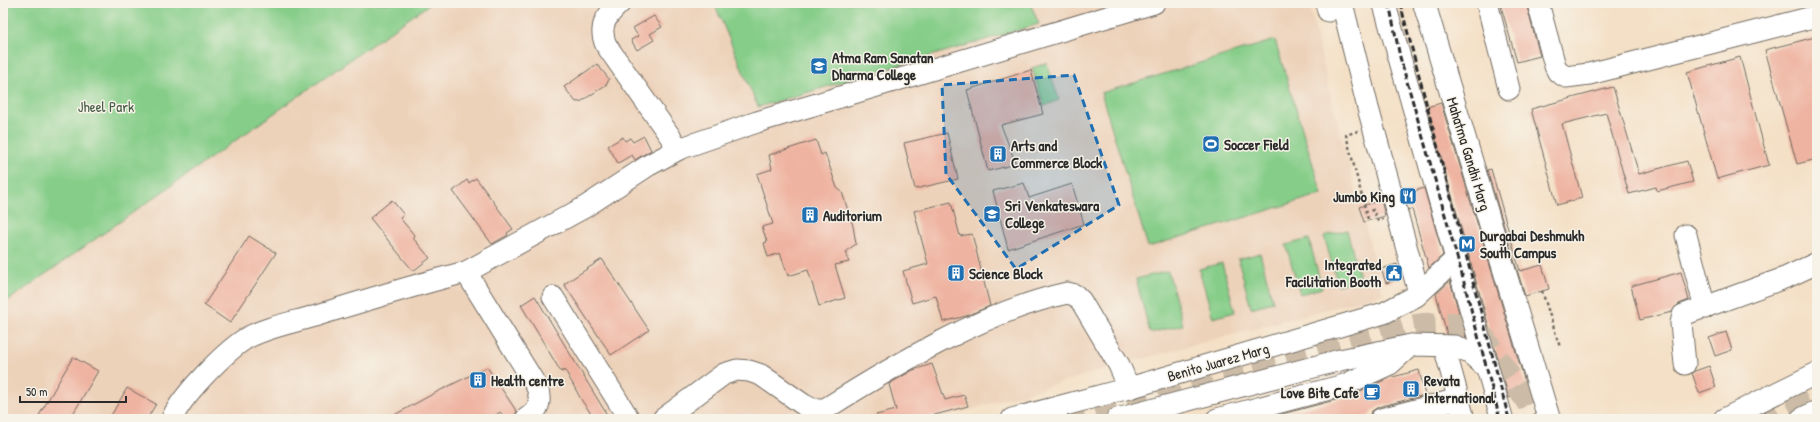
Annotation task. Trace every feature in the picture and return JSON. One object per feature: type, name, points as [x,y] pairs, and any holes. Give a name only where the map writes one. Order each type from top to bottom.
[{"type":"main road","points":[[1384,3],[1502,419]]},
{"type":"main road","name":"Mahatma Gandhi Marg","points":[[1424,3],[1549,419]]},
{"type":"street","points":[[620,3],[605,19],[602,37],[606,46],[679,149]]},
{"type":"street","points":[[172,419],[187,394],[245,339],[265,331],[466,272],[585,207],[649,165],[679,149],[764,119],[1154,3]]},
{"type":"street","points":[[1487,3],[1509,89]]},
{"type":"street","points":[[1538,3],[1555,66],[1558,72],[1566,77],[1589,74],[1817,16]]},
{"type":"street","points":[[1332,6],[1350,34],[1368,108],[1419,293]]},
{"type":"street","points":[[1686,235],[1705,308]]},
{"type":"street","name":"Benito Juarez Marg","points":[[1012,419],[1129,388],[1384,313],[1419,293],[1457,258]]},
{"type":"street","points":[[1685,364],[1681,318],[1686,314],[1787,278],[1817,264]]},
{"type":"street","points":[[466,272],[537,387],[540,395],[540,404],[535,413],[526,419]]},
{"type":"street","points":[[663,419],[724,374],[737,370],[749,371],[761,375],[804,405],[812,409],[825,410],[901,364],[961,332],[995,316],[1066,293],[1075,295],[1081,301],[1119,365],[1129,388]]},
{"type":"street","points":[[553,297],[629,419]]},
{"type":"street","points":[[1230,417],[1344,385],[1390,364],[1411,345]]},
{"type":"street","name":"Benito Juarez Marg","points":[[1117,419],[1139,416],[1340,360],[1411,345],[1455,346],[1471,354],[1487,368]]},
{"type":"street","points":[[1381,419],[1461,409],[1444,346]]},
{"type":"street","points":[[1340,360],[1344,385]]},
{"type":"street","points":[[1724,419],[1817,373]]},
{"type":"street","points":[[1801,419],[1817,411]]},
{"type":"path","points":[[1348,143],[1366,212]]},
{"type":"path","points":[[1542,291],[1560,347]]},
{"type":"highlighted area","points":[[1074,75],[1119,205],[1016,269],[946,174],[942,85]]},
{"type":"shaded area","points":[[431,3],[1309,3],[1328,85],[1383,294],[1119,365],[939,419],[3,419],[3,304]]},
{"type":"green space","name":"Jheel Park","points":[[3,3],[431,3],[3,304]]},
{"type":"green space","name":"Atma Ram Sanatan Dharma College","points":[[714,3],[1030,3],[1039,24],[758,107]]},
{"type":"green space","name":"Soccer Field","points":[[1275,40],[1322,194],[1148,247],[1101,93]]},
{"type":"green space","points":[[1047,63],[1059,100],[1044,106],[1032,68]]},
{"type":"green space","points":[[1347,230],[1360,279],[1338,285],[1324,236]]},
{"type":"green space","points":[[1309,239],[1322,288],[1300,294],[1286,245]]},
{"type":"green space","points":[[1260,253],[1273,302],[1251,308],[1238,259]]},
{"type":"green space","points":[[1222,263],[1235,312],[1213,318],[1199,269]]},
{"type":"green space","points":[[1168,271],[1183,325],[1150,333],[1136,279]]},
{"type":"building","points":[[1500,3],[1526,3],[1540,56],[1517,62]]},
{"type":"building","points":[[654,16],[662,27],[650,34],[654,40],[637,50],[631,40],[638,36],[633,28]]},
{"type":"building","points":[[1815,37],[1817,43],[1817,159],[1797,164],[1765,50]]},
{"type":"building","points":[[1740,57],[1769,165],[1717,179],[1687,72]]},
{"type":"building","points":[[597,64],[609,79],[607,84],[582,101],[576,102],[564,87]]},
{"type":"building","points":[[1031,70],[1043,114],[1001,125],[1016,164],[988,171],[967,90]]},
{"type":"building","points":[[1613,87],[1639,174],[1687,161],[1693,182],[1657,191],[1656,187],[1629,194],[1606,113],[1562,124],[1582,198],[1557,205],[1531,109]]},
{"type":"building","points":[[1441,103],[1528,392],[1509,398],[1427,107]]},
{"type":"building","points":[[947,133],[958,179],[915,189],[904,143]]},
{"type":"building","points":[[644,136],[651,150],[635,160],[632,155],[618,163],[608,146],[623,137],[625,141],[630,138],[633,142]]},
{"type":"building","name":"Auditorium","points":[[816,140],[821,155],[825,153],[837,188],[842,192],[853,226],[856,244],[846,251],[849,262],[835,265],[845,298],[819,306],[808,270],[788,276],[780,253],[768,257],[764,243],[767,242],[762,227],[773,224],[757,174],[772,169],[769,155]]},
{"type":"building","points":[[1491,169],[1520,271],[1542,265],[1549,289],[1525,296],[1487,170]]},
{"type":"building","points":[[476,178],[513,229],[507,233],[508,235],[492,244],[453,191],[467,180],[469,183]]},
{"type":"building","points":[[1024,183],[1029,198],[1072,184],[1084,224],[1008,249],[993,191]]},
{"type":"building","points":[[1424,188],[1443,255],[1429,268],[1412,209],[1408,210],[1404,194]]},
{"type":"building","points":[[392,200],[404,215],[400,218],[415,236],[413,238],[430,258],[413,271],[370,218]]},
{"type":"building","points":[[1381,200],[1385,216],[1364,222],[1359,207]]},
{"type":"building","name":"Science Block","points":[[951,202],[960,236],[972,234],[990,306],[966,316],[943,322],[936,296],[912,303],[903,271],[928,264],[914,211]]},
{"type":"building","points":[[249,236],[276,253],[230,323],[204,305]]},
{"type":"building","points":[[602,259],[649,330],[611,355],[564,284]]},
{"type":"building","points":[[1397,264],[1401,278],[1386,283],[1381,269]]},
{"type":"building","points":[[1681,272],[1689,300],[1679,304],[1672,312],[1640,320],[1631,286]]},
{"type":"building","points":[[1450,281],[1466,338],[1456,334],[1447,334],[1436,294]]},
{"type":"building","points":[[535,296],[606,413],[597,419],[595,419],[582,401],[565,370],[561,372],[521,305]]},
{"type":"building","points":[[1726,332],[1732,350],[1715,356],[1709,338]]},
{"type":"building","points":[[73,357],[98,371],[70,419],[37,419]]},
{"type":"building","points":[[932,364],[945,400],[964,395],[968,406],[920,419],[876,419],[876,415],[896,410],[889,384],[913,370]]},
{"type":"building","points":[[1709,366],[1716,387],[1699,393],[1692,373]]},
{"type":"building","name":"Health centre","points":[[487,367],[517,412],[512,419],[506,419],[500,412],[490,419],[387,419],[433,394]]},
{"type":"building","points":[[1419,370],[1425,395],[1378,407],[1372,411],[1369,416],[1358,419],[1263,419],[1347,397],[1389,378]]},
{"type":"building","points":[[127,388],[156,404],[147,419],[109,419]]},
{"type":"tunnel","points":[[1063,419],[1273,364],[1404,327],[1422,324],[1455,323],[1484,337],[1538,419]]},
{"type":"tunnel","points":[[1757,419],[1817,389]]},
{"type":"railway","points":[[1389,3],[1400,57],[1461,271],[1500,419]]},
{"type":"railway","points":[[1400,3],[1509,419]]},
{"type":"place","name":"Atma Ram Sanatan Dharma College","points":[[819,66]]},
{"type":"place","name":"Soccer Field","points":[[1211,144]]},
{"type":"place","name":"Arts and Commerce Block","points":[[998,154]]},
{"type":"place","name":"Jumbo King","points":[[1408,196]]},
{"type":"place","name":"Sri Venkateswara College","points":[[992,214]]},
{"type":"place","name":"Auditorium","points":[[810,215]]},
{"type":"place","name":"Durgabai Deshmukh South Campus","points":[[1467,244]]},
{"type":"place","name":"Science Block","points":[[956,273]]},
{"type":"place","name":"Integrated Facilitation Booth","points":[[1394,273]]},
{"type":"place","name":"Health centre","points":[[478,380]]},
{"type":"place","name":"Revata International","points":[[1411,389]]},
{"type":"place","name":"Love Bite Cafe","points":[[1372,392]]}]
